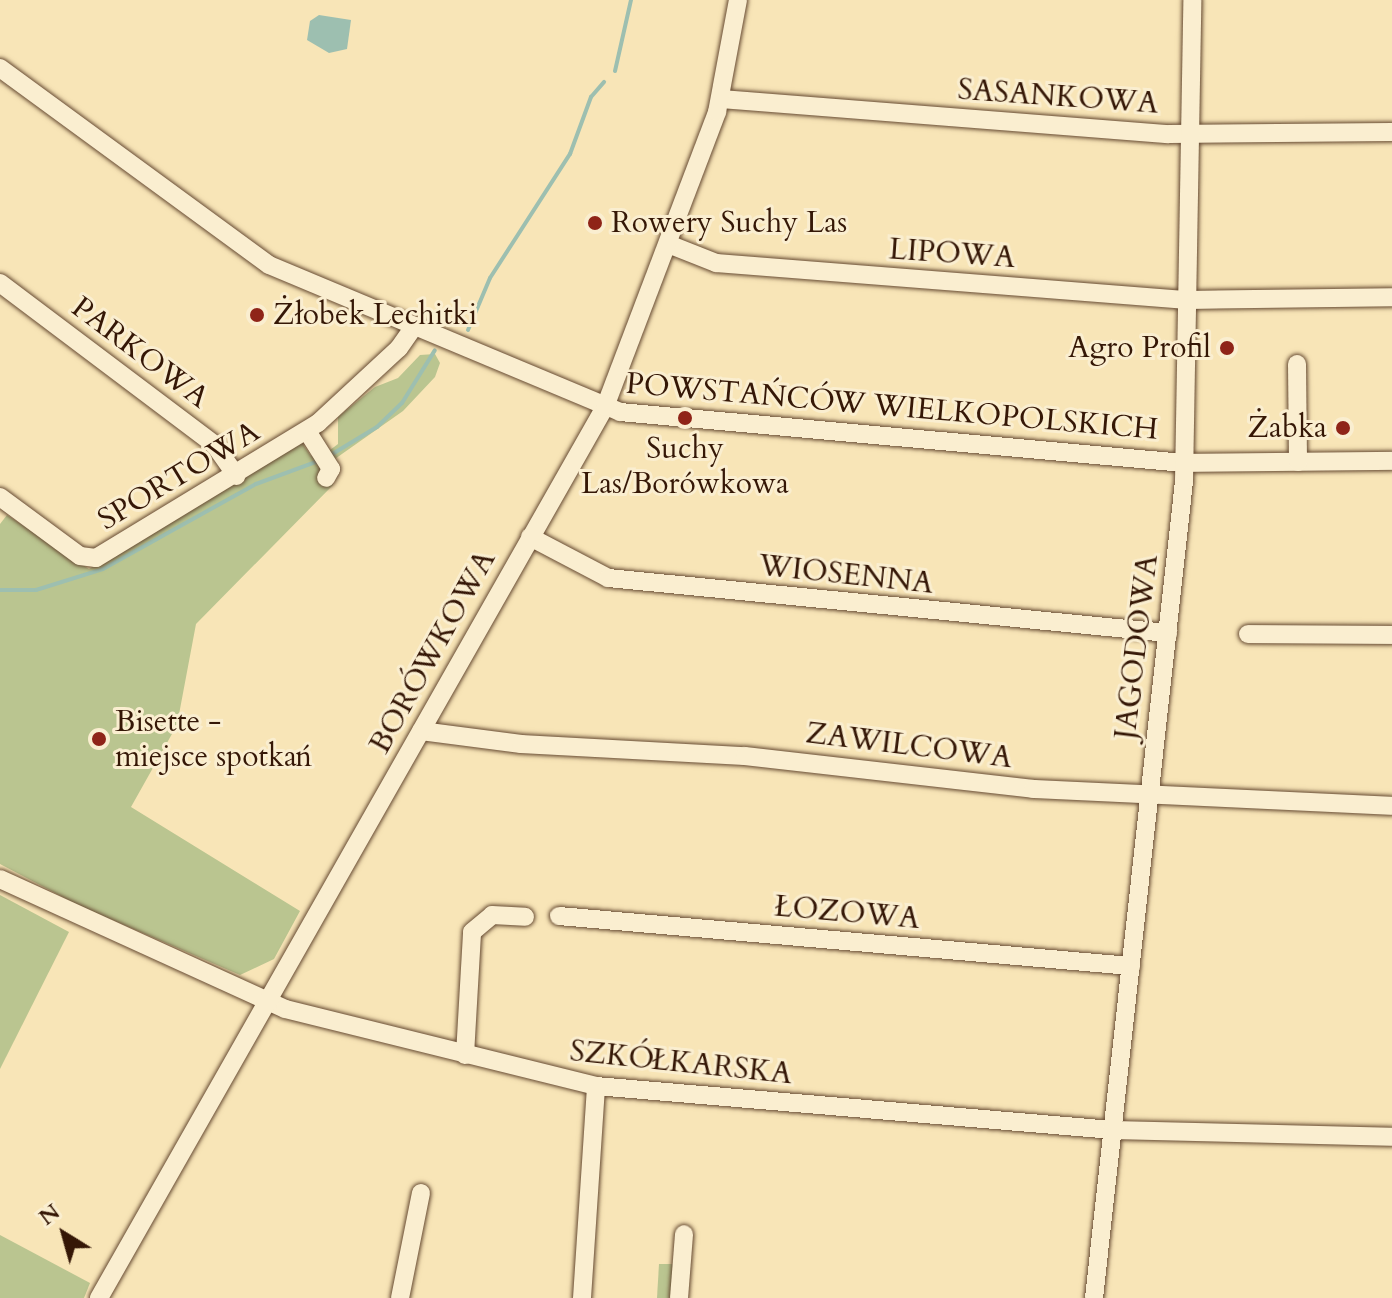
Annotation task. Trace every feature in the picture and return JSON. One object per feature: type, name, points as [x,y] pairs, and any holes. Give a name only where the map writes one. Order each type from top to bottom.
[{"type":"street","name":"BORÓWKOWA","points":[[99,1298],[605,407],[721,99],[738,0]]},
{"type":"street","name":"JAGODOWA","points":[[1094,1298],[1184,463],[1188,300],[1187,1]]},
{"type":"street","name":"POWSTAŃCÓW WIELKOPOLSKICH","points":[[0,68],[255,256],[413,328],[605,407],[1184,463],[1392,461]]},
{"type":"street","name":"SASANKOWA","points":[[721,99],[1189,134],[1392,132]]},
{"type":"street","name":"LIPOWA","points":[[668,244],[716,263],[1188,300],[1392,297]]},
{"type":"street","name":"PARKOWA","points":[[0,283],[214,444],[236,476]]},
{"type":"street","name":"SPORTOWA","points":[[0,497],[80,556],[92,558],[236,476],[307,431],[399,348],[413,328]]},
{"type":"street","points":[[1297,364],[1298,462]]},
{"type":"street","name":"SPORTOWA","points":[[307,431],[325,465]]},
{"type":"street","name":"WIOSENNA","points":[[530,537],[608,578],[1168,633]]},
{"type":"street","points":[[1248,634],[1392,635]]},
{"type":"street","name":"ZAWILCOWA","points":[[421,731],[521,744],[745,756],[1148,797],[1392,806]]},
{"type":"street","name":"SZKÓŁKARSKA","points":[[0,879],[267,1002],[596,1086],[1112,1130],[1392,1137]]},
{"type":"street","points":[[465,1055],[472,932],[492,915],[525,917]]},
{"type":"street","name":"ŁOZOWA","points":[[559,916],[1131,966]]},
{"type":"street","points":[[582,1298],[596,1086]]},
{"type":"street","points":[[400,1298],[421,1193]]},
{"type":"street","points":[[679,1298],[684,1234]]},
{"type":"green space","points":[[435,354],[440,363],[435,377],[403,411],[332,461],[326,453],[338,444],[338,417],[375,387],[398,378],[420,355]]},
{"type":"green space","points":[[302,443],[311,456],[316,455],[333,485],[196,624],[177,725],[131,807],[300,911],[274,959],[240,975],[78,905],[0,864],[0,524],[7,515],[89,569]]},
{"type":"green space","points":[[0,895],[69,932],[0,1069]]},
{"type":"green space","points":[[0,1235],[90,1283],[84,1298],[0,1298]]},
{"type":"green space","points":[[659,1264],[676,1264],[674,1298],[657,1298]]},
{"type":"shaded area","points":[[319,15],[351,20],[347,49],[329,53],[307,40],[310,21]]},
{"type":"waterway","points":[[615,71],[631,0]]},
{"type":"waterway","points":[[468,330],[490,278],[570,154],[591,97],[604,82]]},
{"type":"waterway","points":[[329,456],[377,427],[402,403],[435,350]]},
{"type":"waterway","points":[[0,590],[36,590],[103,569],[256,484],[321,460]]},
{"type":"place","name":"Rowery Suchy Las","points":[[595,223]]},
{"type":"place","name":"Żłobek Lechitki","points":[[257,315]]},
{"type":"place","name":"Agro Profil","points":[[1227,348]]},
{"type":"place","name":"Suchy Las/Borówkowa","points":[[685,418]]},
{"type":"place","name":"Żabka","points":[[1343,428]]},
{"type":"place","name":"Bisette - miejsce spotkań","points":[[99,739]]}]
